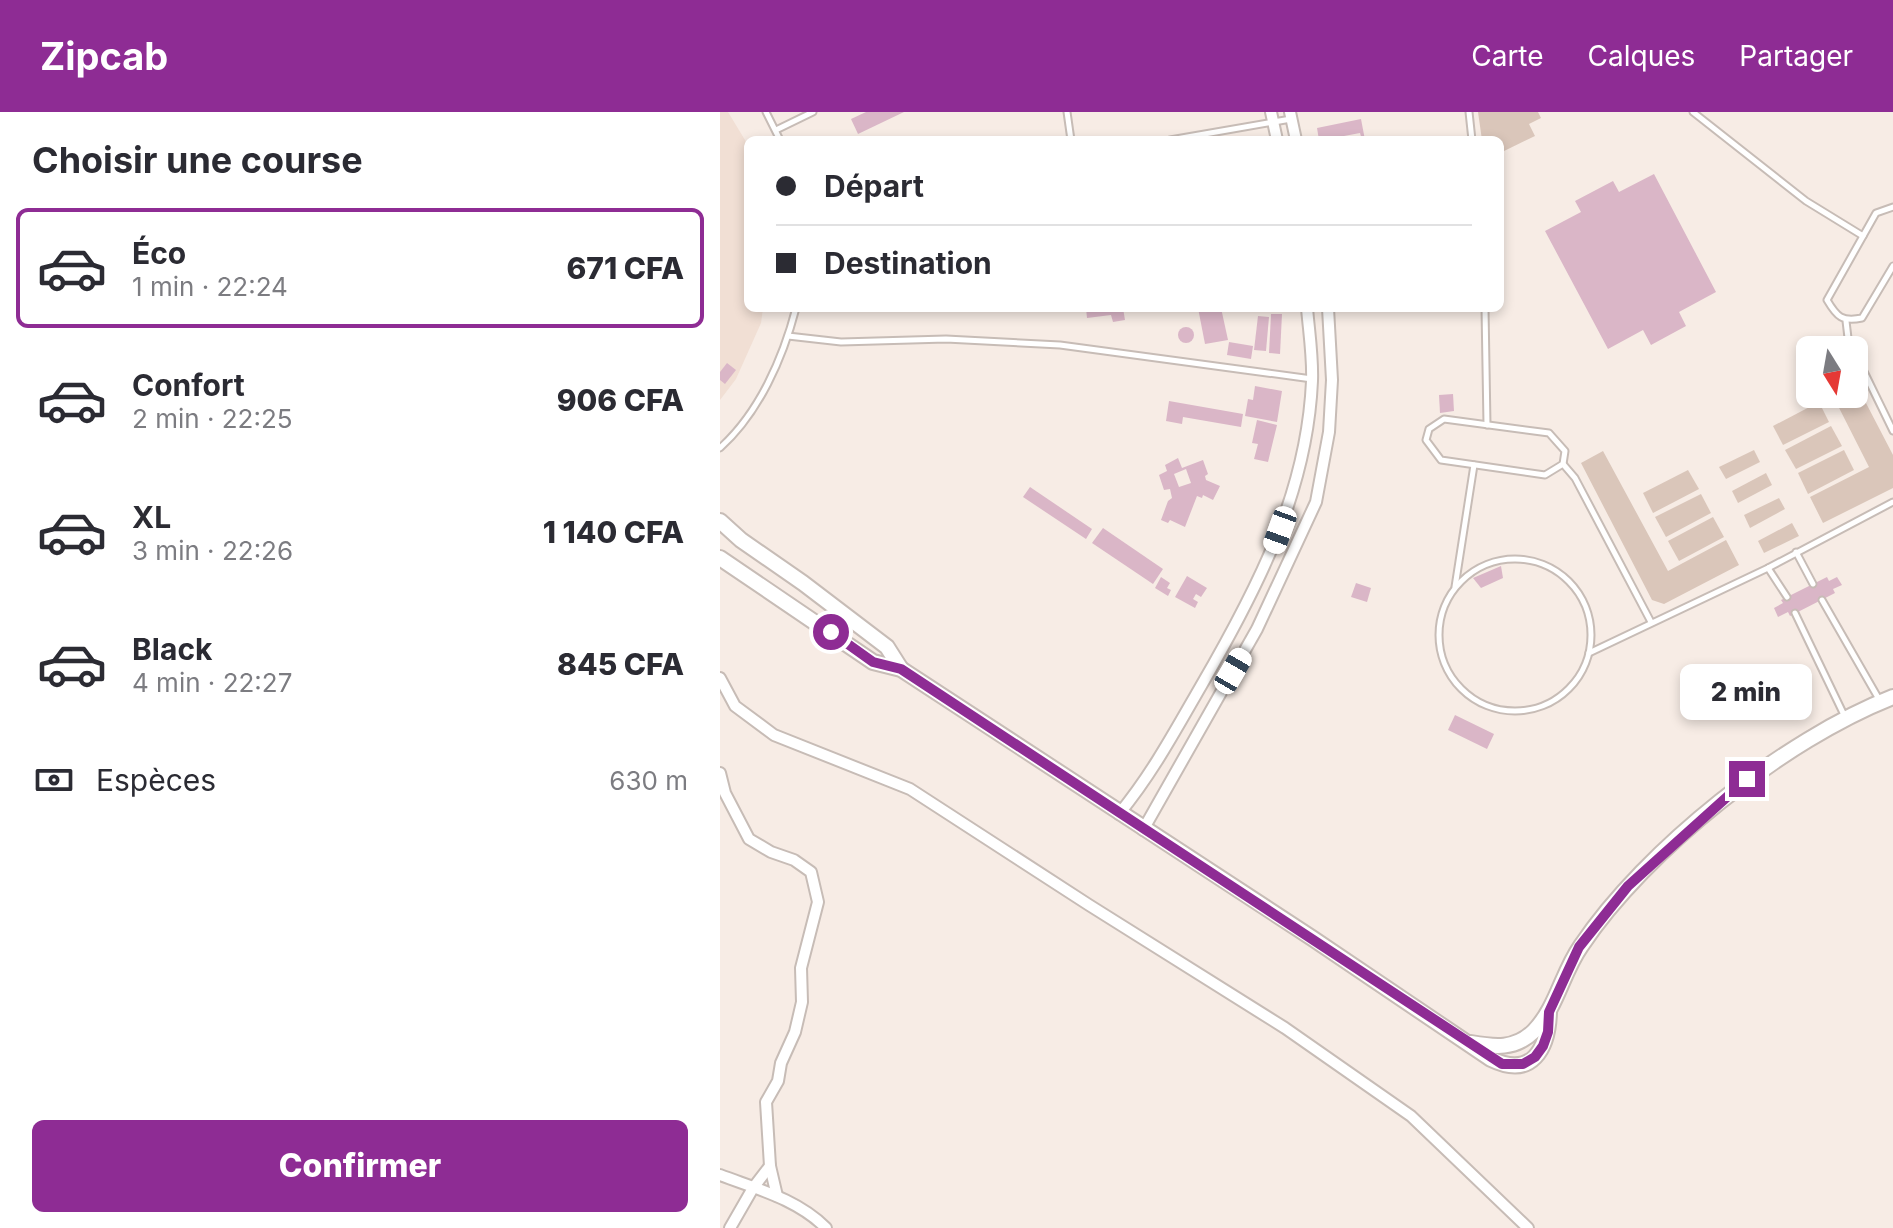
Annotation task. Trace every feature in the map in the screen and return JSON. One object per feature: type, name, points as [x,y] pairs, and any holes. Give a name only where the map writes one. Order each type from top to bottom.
[{"type":"main road","points":[[720,521],[741,540],[864,628],[887,647],[901,669]]},
{"type":"main road","points":[[720,558],[873,662],[901,669],[1502,1064],[1523,1064],[1535,1057],[1548,1032],[1549,1012]]},
{"type":"main road","points":[[1467,1042],[1500,1047],[1512,1045],[1533,1033],[1549,1012],[1579,947],[1628,886],[1747,779],[1847,719],[1887,699]]},
{"type":"street","points":[[1291,115],[1295,136]]},
{"type":"street","points":[[1119,814],[1161,757],[1239,621],[1273,551],[1298,478],[1308,433],[1312,379],[1307,312]]},
{"type":"street","points":[[1143,830],[1257,629],[1316,502],[1329,432],[1332,380],[1328,312]]},
{"type":"street","points":[[720,678],[735,706],[774,735],[910,789],[1285,1028],[1411,1116],[1528,1228]]},
{"type":"street","points":[[720,773],[725,793],[749,839],[771,852],[794,860],[811,872],[818,902],[801,968],[802,1002],[795,1032],[781,1063],[778,1081],[766,1102],[770,1166],[777,1196]]},
{"type":"street","points":[[730,1228],[770,1166]]},
{"type":"street","points":[[720,1175],[777,1196],[812,1214],[826,1228]]},
{"type":"lane","points":[[766,112],[778,136]]},
{"type":"lane","points":[[776,130],[813,112]]},
{"type":"lane","points":[[1067,112],[1070,136]]},
{"type":"lane","points":[[1469,112],[1472,136]]},
{"type":"lane","points":[[1693,112],[1806,201],[1863,236]]},
{"type":"lane","points":[[1188,136],[1291,115]]},
{"type":"lane","points":[[1893,207],[1876,213],[1827,300],[1836,315],[1846,321],[1862,318],[1893,266]]},
{"type":"lane","points":[[720,448],[741,424],[765,386],[788,336],[795,312]]},
{"type":"lane","points":[[1485,312],[1487,425]]},
{"type":"lane","points":[[1846,321],[1848,336]]},
{"type":"lane","points":[[788,336],[841,342],[946,339],[1060,345],[1312,379]]},
{"type":"lane","points":[[1868,379],[1893,431]]},
{"type":"lane","points":[[1563,464],[1545,475],[1441,460],[1426,440],[1429,429],[1444,419],[1549,433],[1565,451],[1563,464],[1575,478],[1651,622]]},
{"type":"lane","points":[[1455,588],[1466,577],[1495,562],[1519,560],[1542,564],[1559,573],[1581,597],[1591,626],[1589,653],[1574,684],[1551,702],[1517,711],[1490,707],[1475,701],[1454,681],[1441,655],[1438,635],[1440,618],[1455,588],[1474,465]]},
{"type":"lane","points":[[1589,653],[1768,568],[1893,502]]},
{"type":"lane","points":[[1796,552],[1813,584]]},
{"type":"lane","points":[[1768,568],[1787,597]]},
{"type":"lane","points":[[1822,600],[1887,699]]},
{"type":"lane","points":[[1795,613],[1847,719]]},
{"type":"shaded area","points":[[720,112],[728,112],[744,138],[744,312],[762,312],[761,323],[736,379],[720,400]]},
{"type":"shaded area","points":[[1478,112],[1538,112],[1541,118],[1529,124],[1535,136],[1504,151],[1504,136],[1481,136]]},
{"type":"shaded area","points":[[1868,407],[1893,455],[1893,488],[1823,523],[1810,497],[1869,467],[1839,408]]},
{"type":"shaded area","points":[[1808,408],[1822,408],[1829,422],[1783,445],[1773,426]]},
{"type":"shaded area","points":[[1831,426],[1842,446],[1796,469],[1785,450]]},
{"type":"shaded area","points":[[1754,450],[1760,462],[1726,479],[1719,467]]},
{"type":"shaded area","points":[[1844,450],[1854,470],[1808,494],[1798,473]]},
{"type":"shaded area","points":[[1603,451],[1668,571],[1726,540],[1739,565],[1664,604],[1652,600],[1581,463]]},
{"type":"shaded area","points":[[1688,470],[1699,489],[1653,513],[1643,493]]},
{"type":"shaded area","points":[[1766,473],[1772,485],[1738,503],[1732,491]]},
{"type":"shaded area","points":[[1701,494],[1711,513],[1666,537],[1655,517]]},
{"type":"shaded area","points":[[1779,498],[1785,509],[1750,528],[1744,515]]},
{"type":"shaded area","points":[[1713,517],[1724,537],[1679,561],[1668,541]]},
{"type":"shaded area","points":[[1792,523],[1799,536],[1764,553],[1758,541]]},
{"type":"building","points":[[866,112],[904,112],[858,134],[851,119]]},
{"type":"building","points":[[1361,119],[1364,136],[1360,133],[1318,136],[1317,128]]},
{"type":"building","points":[[1654,174],[1716,292],[1679,312],[1686,326],[1651,345],[1643,330],[1608,349],[1545,231],[1581,212],[1575,201],[1613,181],[1619,192]]},
{"type":"building","points":[[1086,312],[1124,312],[1125,320],[1113,322],[1111,315],[1087,318]]},
{"type":"building","points":[[1199,312],[1222,312],[1228,340],[1205,344]]},
{"type":"building","points":[[1271,314],[1282,314],[1280,354],[1269,353]]},
{"type":"building","points":[[1258,316],[1269,317],[1266,351],[1254,350]]},
{"type":"building","points":[[1186,327],[1192,329],[1192,341],[1186,343],[1180,341],[1178,335],[1180,329]]},
{"type":"building","points":[[1229,342],[1253,346],[1251,359],[1227,355]]},
{"type":"building","points":[[727,363],[736,370],[725,384],[720,380],[720,372]]},
{"type":"building","points":[[1255,386],[1282,391],[1277,422],[1245,416],[1248,399],[1253,400]]},
{"type":"building","points":[[1453,394],[1454,411],[1440,413],[1439,395]]},
{"type":"building","points":[[1169,401],[1243,414],[1241,427],[1183,417],[1182,424],[1166,421]]},
{"type":"building","points":[[1257,420],[1277,425],[1268,462],[1254,459],[1258,444],[1252,443]]},
{"type":"building","points":[[1178,458],[1182,468],[1203,460],[1208,474],[1206,480],[1220,486],[1213,500],[1203,495],[1202,498],[1197,496],[1185,527],[1170,520],[1168,523],[1161,520],[1172,498],[1170,489],[1164,490],[1159,475],[1167,471],[1165,465]],"holes":[[[1186,469],[1191,483],[1179,487],[1174,474]]]},
{"type":"building","points":[[1030,487],[1092,529],[1086,539],[1023,497]]},
{"type":"building","points":[[1103,528],[1163,569],[1153,584],[1092,543]]},
{"type":"building","points":[[1501,566],[1503,578],[1481,588],[1473,578]]},
{"type":"building","points":[[1187,576],[1207,588],[1201,597],[1196,594],[1193,599],[1198,602],[1195,608],[1175,597]]},
{"type":"building","points":[[1161,577],[1170,583],[1168,596],[1155,588]]},
{"type":"building","points":[[1827,577],[1829,581],[1837,577],[1842,585],[1833,589],[1835,593],[1790,616],[1788,612],[1778,617],[1774,608],[1783,603],[1781,600]]},
{"type":"building","points":[[1356,583],[1371,588],[1367,602],[1351,597]]},
{"type":"building","points":[[1455,715],[1494,734],[1487,749],[1448,730]]},
{"type":"route","points":[[831,632],[873,662],[901,669],[1491,1059],[1513,1066],[1535,1057],[1543,1046],[1548,1032],[1549,1012],[1579,947],[1628,886],[1747,779]]}]
